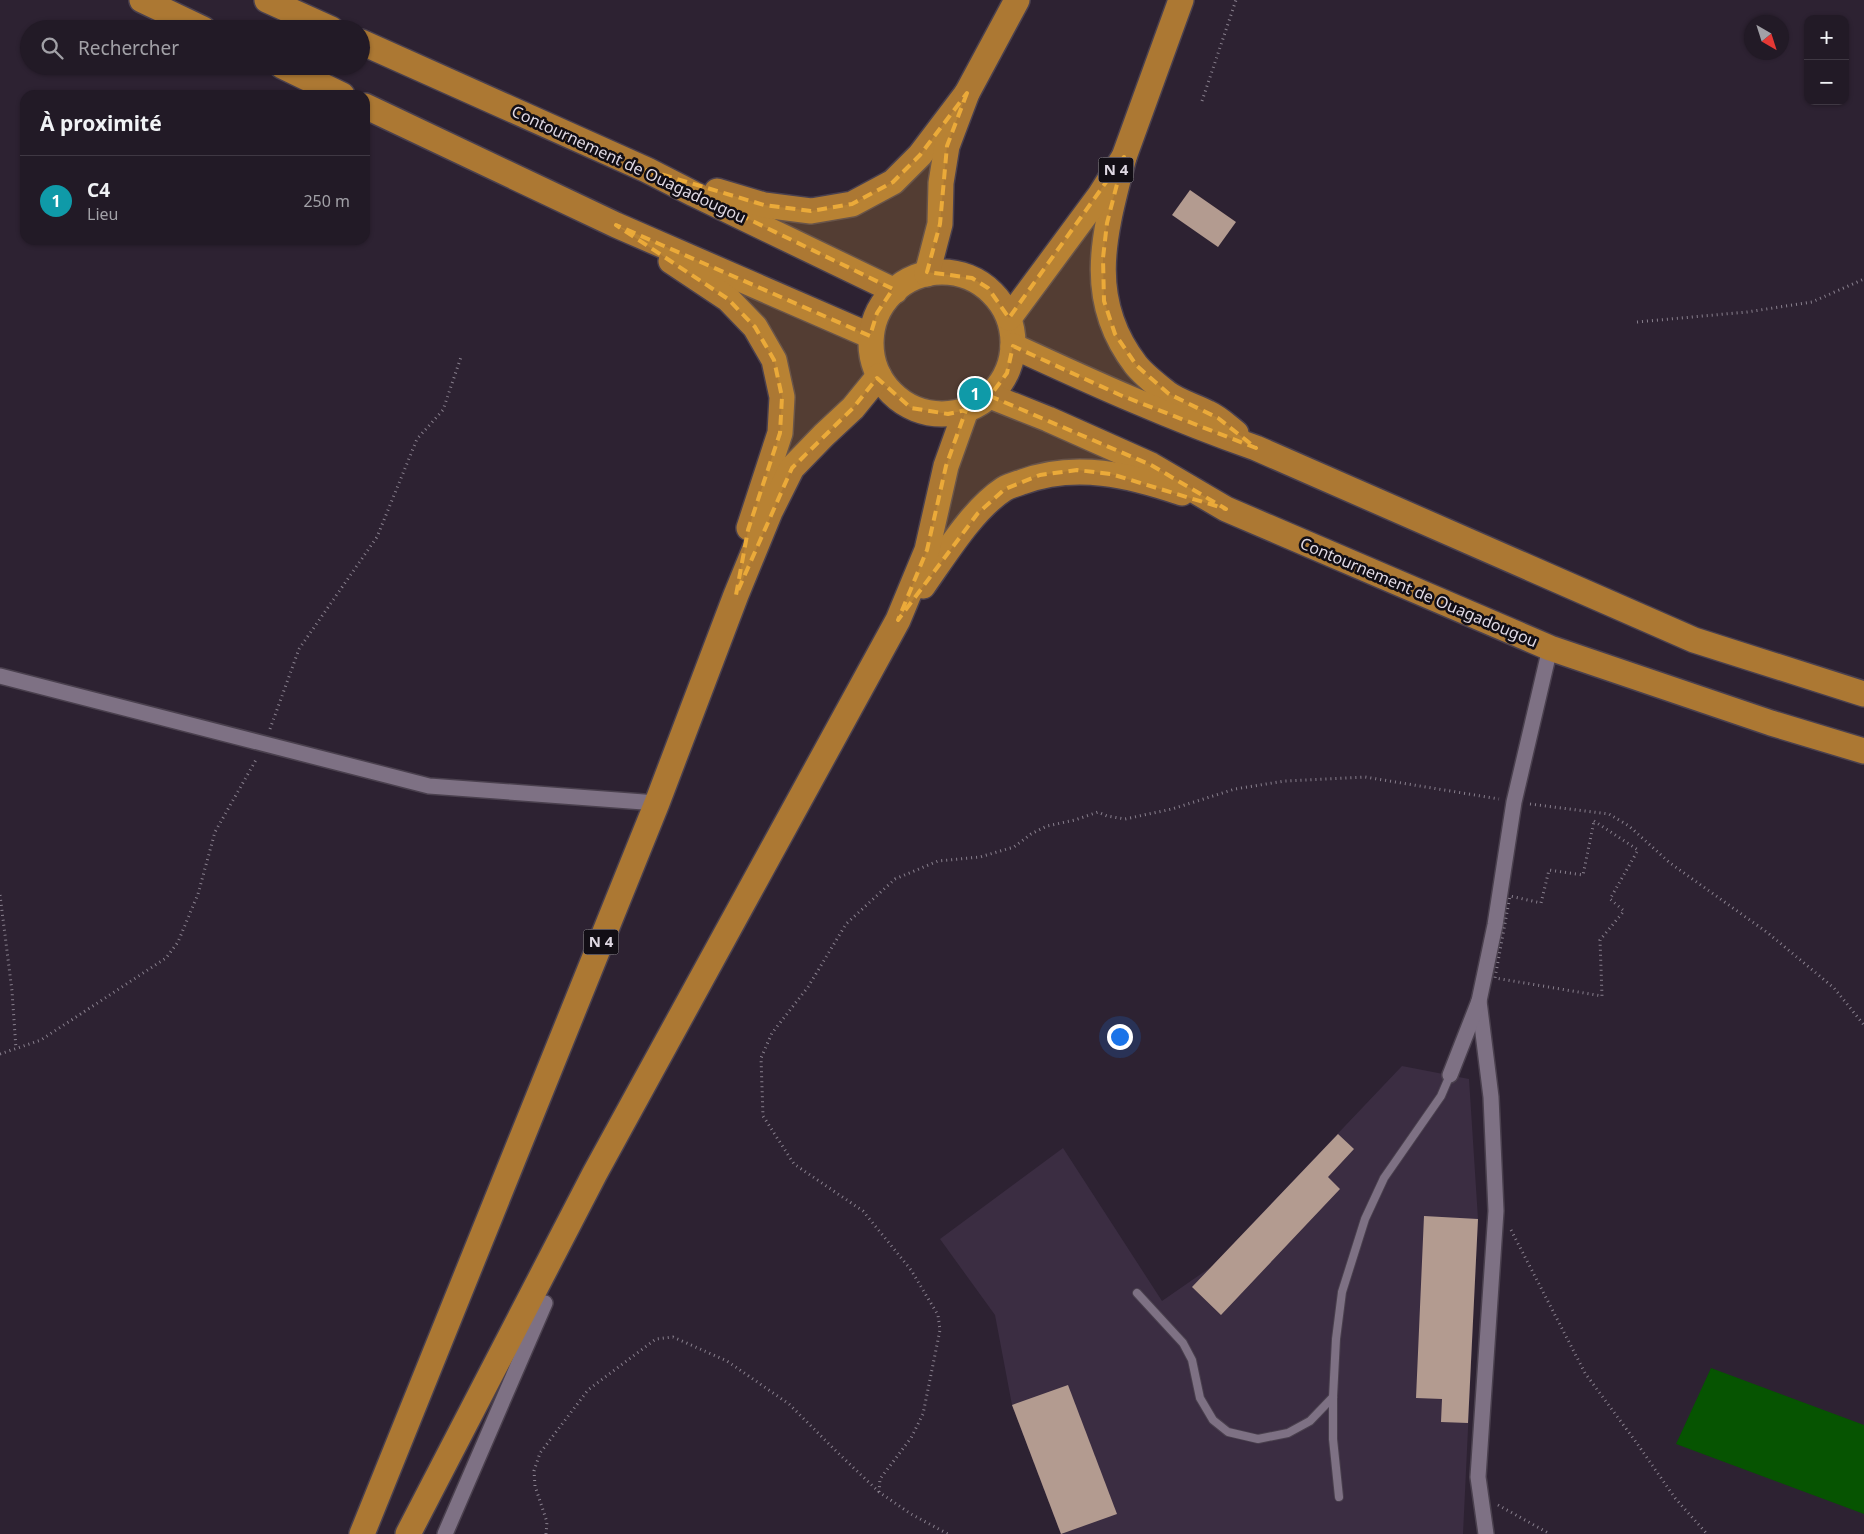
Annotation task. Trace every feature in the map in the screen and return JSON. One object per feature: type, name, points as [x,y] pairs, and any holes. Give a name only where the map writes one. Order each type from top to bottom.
[{"type":"highway","points":[[142,0],[184,20]]},
{"type":"highway","points":[[267,0],[311,20]]},
{"type":"highway","points":[[926,274],[940,224],[941,183],[947,146],[967,93],[1018,0]]},
{"type":"highway","name":"N 4","points":[[1009,318],[1100,195],[1124,157],[1181,0]]},
{"type":"highway","name":"Contournement de Ouagadougou","points":[[370,46],[647,170],[895,291]]},
{"type":"highway","points":[[301,75],[332,90]]},
{"type":"highway","points":[[647,170],[764,206],[811,211],[852,204],[892,182],[920,155],[967,93]]},
{"type":"highway","points":[[370,108],[616,225],[871,336]]},
{"type":"highway","points":[[1124,157],[1107,223],[1103,258],[1104,302],[1116,334],[1137,366],[1169,394],[1218,418],[1256,448]]},
{"type":"highway","points":[[616,225],[728,299],[755,327],[774,360],[782,397],[780,433],[748,530],[736,595]]},
{"type":"highway","points":[[936,272],[954,273],[972,278],[988,288],[1000,302],[1009,318],[1013,346],[1007,373],[990,396],[966,410],[948,414],[929,414],[911,408],[896,398],[883,384],[875,368],[871,350],[871,336],[877,313],[887,298],[895,291],[909,281],[926,274],[936,272]]},
{"type":"highway","points":[[1013,346],[1192,426],[1256,448],[1694,640],[1864,694]]},
{"type":"highway","name":"N 4","points":[[362,1534],[657,803],[736,595],[770,512],[792,468],[853,408],[879,376]]},
{"type":"highway","name":"Contournement de Ouagadougou","points":[[990,396],[1048,419],[1151,465],[1226,509],[1550,648],[1771,723],[1864,751]]},
{"type":"highway","points":[[408,1534],[595,1173],[898,620],[927,550],[946,466],[966,410]]},
{"type":"highway","points":[[898,620],[978,513],[1005,489],[1040,475],[1077,470],[1112,474],[1170,489],[1226,509]]},
{"type":"street","points":[[1450,1075],[1479,1001],[1495,925],[1514,802],[1550,648]]},
{"type":"street","points":[[0,676],[429,786],[657,803]]},
{"type":"street","points":[[1479,1001],[1491,1098],[1496,1200],[1479,1483],[1486,1534]]},
{"type":"street","points":[[445,1534],[545,1303]]},
{"type":"lane","points":[[1339,1498],[1333,1397],[1336,1338],[1342,1292],[1365,1218],[1384,1178],[1441,1096],[1450,1075]]},
{"type":"lane","points":[[1137,1293],[1183,1343],[1192,1360],[1200,1398],[1213,1420],[1228,1432],[1258,1439],[1288,1433],[1310,1421],[1333,1397]]},
{"type":"path","points":[[1202,101],[1236,0]]},
{"type":"path","points":[[1637,322],[1746,312],[1812,302],[1864,279]]},
{"type":"path","points":[[879,1492],[880,1479],[911,1438],[923,1414],[940,1330],[938,1316],[910,1270],[863,1212],[794,1164],[763,1116],[761,1058],[772,1033],[808,987],[846,924],[895,879],[938,861],[980,857],[1014,847],[1031,834],[1047,826],[1075,820],[1098,812],[1107,816],[1125,819],[1172,810],[1235,789],[1285,781],[1365,777],[1514,802],[1609,814],[1629,826],[1670,863],[1768,933],[1834,988],[1864,1025]]},
{"type":"path","points":[[1594,821],[1638,850],[1610,899],[1624,911],[1600,940],[1602,996],[1496,978],[1510,896],[1541,903],[1549,870],[1582,875],[1594,821]]},
{"type":"path","points":[[0,895],[12,991],[16,1049]]},
{"type":"path","points":[[1496,1200],[1585,1373],[1675,1498],[1707,1534]]},
{"type":"path","points":[[546,1534],[547,1522],[535,1486],[534,1471],[540,1452],[588,1390],[656,1339],[672,1337],[728,1361],[789,1404],[879,1492],[911,1514],[948,1534]]},
{"type":"path","points":[[1479,1483],[1489,1500],[1550,1534]]},
{"type":"highlighted area","points":[[967,93],[947,146],[940,224],[927,272],[972,278],[988,288],[1009,318],[1124,157],[1107,223],[1103,258],[1104,301],[1115,334],[1137,366],[1169,394],[1218,418],[1256,448],[1120,395],[1013,346],[1007,373],[990,396],[1151,465],[1226,509],[1111,474],[1077,470],[1040,475],[1005,489],[978,513],[898,620],[927,550],[946,466],[966,410],[948,414],[911,408],[877,378],[853,408],[792,468],[736,595],[748,530],[780,433],[782,397],[774,360],[755,327],[728,299],[616,225],[870,336],[877,313],[893,289],[647,170],[764,205],[811,211],[852,204],[893,182],[920,155]]},
{"type":"shaded area","points":[[1402,1066],[1469,1079],[1478,1219],[1463,1534],[1061,1534],[1012,1405],[995,1315],[940,1239],[1063,1148],[1162,1301],[1211,1267]]},
{"type":"green space","points":[[1711,1368],[1864,1425],[1864,1514],[1676,1444]]},
{"type":"building","points":[[1190,190],[1236,222],[1218,247],[1172,215]]},
{"type":"building","points":[[1338,1134],[1354,1149],[1328,1177],[1340,1189],[1221,1315],[1192,1287]]},
{"type":"building","points":[[1424,1216],[1478,1219],[1468,1423],[1441,1422],[1442,1399],[1416,1398]]},
{"type":"building","points":[[1068,1385],[1117,1514],[1061,1534],[1012,1405]]},
{"type":"place","name":"C4","points":[[975,394]]}]
